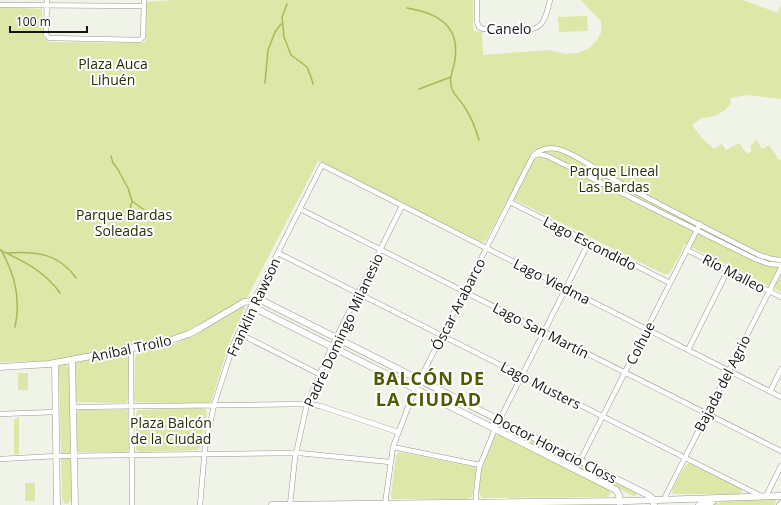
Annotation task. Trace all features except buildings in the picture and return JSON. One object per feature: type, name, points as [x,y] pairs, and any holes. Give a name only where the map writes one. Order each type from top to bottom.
[{"type":"street","points":[[46,3],[46,35],[48,37],[140,40],[143,38],[144,0]]},
{"type":"street","name":"Canelo","points":[[477,0],[477,22],[479,27],[483,29],[532,29],[540,27],[550,0]]},
{"type":"street","points":[[0,5],[46,3],[144,6]]},
{"type":"street","points":[[533,156],[537,151],[543,148],[558,150],[576,158],[619,183],[759,254],[772,259],[781,260]]},
{"type":"street","points":[[533,156],[539,154],[547,156],[755,259],[781,266]]},
{"type":"street","name":"Óscar Arabarco","points":[[384,504],[393,447],[415,389],[533,156]]},
{"type":"street","name":"Lago Viedma","points":[[322,165],[781,397]]},
{"type":"street","name":"Franklin Rawson","points":[[200,505],[204,454],[214,405],[238,333],[322,165]]},
{"type":"street","name":"Lago Escondido","points":[[510,202],[670,283]]},
{"type":"street","name":"Padre Domingo Milanesio","points":[[290,505],[296,453],[307,404],[332,346],[402,206]]},
{"type":"street","name":"Lago San Martín","points":[[300,209],[781,451]]},
{"type":"street","name":"Coíhue","points":[[580,461],[700,224]]},
{"type":"street","points":[[476,504],[480,465],[495,429],[589,242]]},
{"type":"street","name":"Río Malleo","points":[[687,250],[781,297]]},
{"type":"street","name":"Lago Musters","points":[[278,253],[763,496]]},
{"type":"street","name":"Bajada del Agrio","points":[[664,499],[781,266]]},
{"type":"street","points":[[688,350],[728,270]]},
{"type":"street","name":"Doctor Horacio Closs","points":[[620,503],[618,493],[614,489],[259,310],[253,302],[258,300],[263,301],[650,496],[654,502]]},
{"type":"street","name":"Aníbal Troilo","points":[[0,367],[43,365],[165,342],[190,334],[244,302],[253,302]]},
{"type":"street","points":[[238,333],[319,374]]},
{"type":"street","points":[[131,348],[132,505]]},
{"type":"street","points":[[72,360],[75,505]]},
{"type":"street","points":[[55,363],[57,505]]},
{"type":"street","points":[[770,392],[781,369]]},
{"type":"street","points":[[73,407],[307,404],[317,405],[398,432]]},
{"type":"street","points":[[0,414],[56,412]]},
{"type":"street","points":[[393,447],[480,465]]},
{"type":"street","points":[[0,459],[57,456],[296,453],[390,462]]},
{"type":"street","points":[[763,496],[781,466]]},
{"type":"street","points":[[272,505],[620,503],[654,502],[664,499],[781,496]]},
{"type":"street","points":[[699,505],[705,502],[719,501],[726,497]]},
{"type":"green space","name":"Parque Bardas Soleadas","points":[[174,0],[473,0],[473,27],[474,31],[482,32],[483,55],[549,50],[565,54],[578,53],[589,48],[597,40],[601,33],[601,21],[581,0],[743,0],[778,13],[781,5],[781,99],[747,95],[730,98],[731,104],[725,110],[715,116],[702,118],[692,125],[702,138],[714,149],[722,144],[726,150],[739,143],[747,154],[752,151],[750,147],[756,140],[762,149],[769,145],[779,160],[781,159],[781,292],[685,244],[671,271],[668,274],[664,274],[509,197],[486,240],[480,242],[318,161],[247,298],[183,333],[160,340],[48,361],[0,362],[0,7],[42,9],[43,37],[48,42],[143,43],[146,39],[146,2]]},
{"type":"green space","points":[[587,16],[588,31],[559,32],[558,17]]},
{"type":"green space","points":[[242,305],[245,308],[231,338],[211,402],[206,404],[136,402],[134,399],[135,360],[137,353],[171,345],[197,334]]},
{"type":"green space","points":[[121,354],[126,355],[129,359],[127,402],[77,402],[75,366],[77,362]]},
{"type":"green space","points":[[66,364],[69,369],[72,499],[68,504],[64,503],[62,499],[59,367]]},
{"type":"green space","points":[[18,373],[28,373],[28,390],[18,390]]},
{"type":"green space","name":"Plaza Balcón de la Ciudad","points":[[202,408],[206,410],[207,413],[199,449],[139,452],[136,450],[136,413],[138,410]]},
{"type":"green space","points":[[78,410],[127,410],[128,451],[79,452],[77,449]]},
{"type":"green space","points":[[19,418],[19,454],[14,454],[14,419]]},
{"type":"green space","points":[[502,425],[636,492],[637,495],[633,496],[502,429]]},
{"type":"green space","points":[[498,434],[609,490],[611,494],[608,497],[482,498],[479,493],[479,486],[482,468],[495,437]]},
{"type":"green space","points":[[399,452],[475,467],[477,469],[472,497],[467,499],[392,499],[391,496],[396,455]]},
{"type":"green space","points":[[689,463],[741,488],[742,492],[739,494],[673,494],[672,490],[686,465]]},
{"type":"green space","points":[[25,483],[35,483],[35,501],[25,501]]},
{"type":"green space","points":[[727,500],[776,500],[775,505],[700,505],[704,503],[719,503]]},
{"type":"waterway","points":[[287,4],[282,17],[284,37],[291,55],[307,67],[313,84]]},
{"type":"waterway","points":[[407,8],[418,10],[436,17],[444,22],[450,29],[454,37],[456,47],[451,77],[452,89],[469,114],[479,140]]},
{"type":"waterway","points":[[265,83],[268,50],[275,32],[281,24]]},
{"type":"waterway","points":[[419,89],[451,77]]},
{"type":"waterway","points":[[111,156],[113,163],[128,188],[132,201],[127,221]]},
{"type":"waterway","points":[[132,201],[147,212],[154,222]]},
{"type":"waterway","points":[[0,250],[33,267],[48,279],[60,293]]},
{"type":"waterway","points":[[1,250],[10,268],[16,287],[17,317],[15,327]]},
{"type":"waterway","points":[[7,253],[37,253],[46,255],[62,263],[76,278]]},
{"type":"district","name":"BALCÓN DE LA CIUDAD","points":[[429,388]]},
{"type":"park label","name":"Plaza Auca Lihuén","points":[[113,72]]},
{"type":"park label","name":"Parque Lineal Las Bardas","points":[[614,178]]}]
